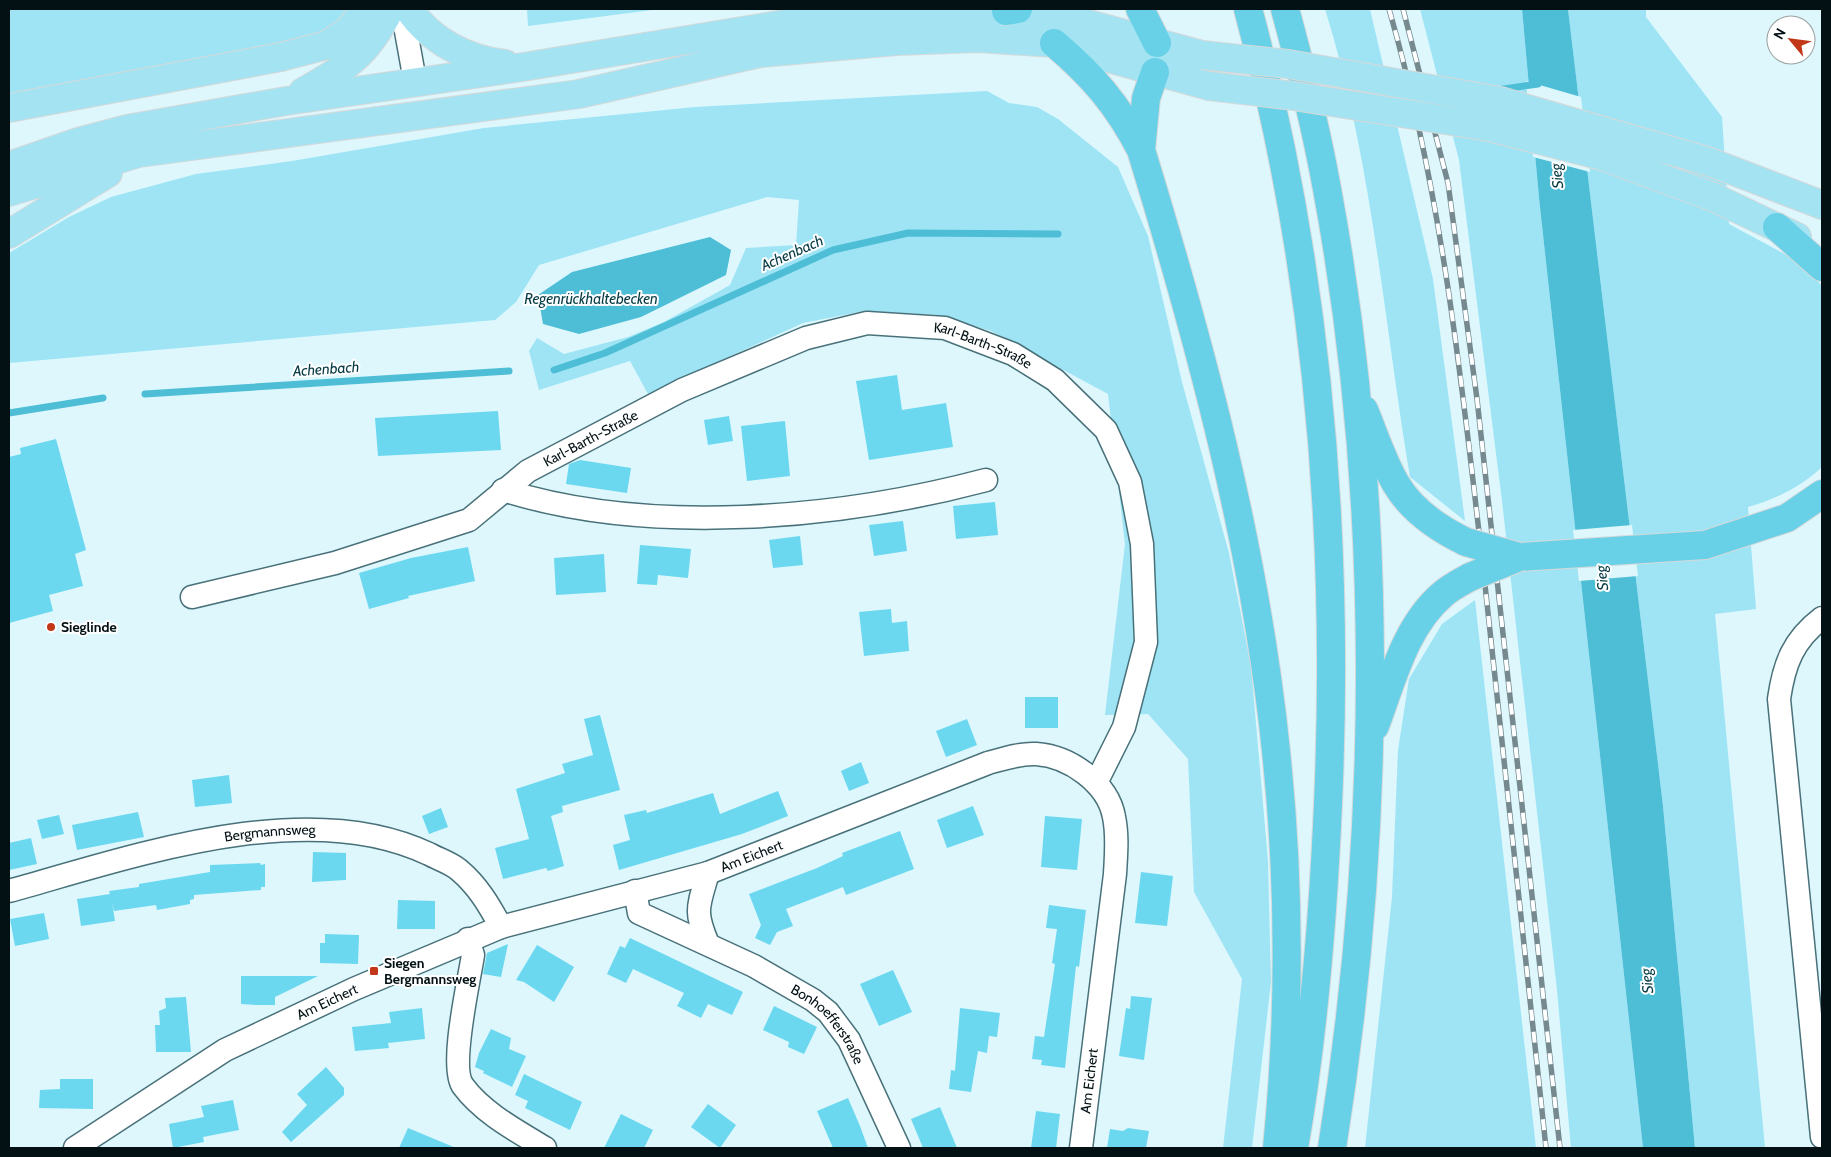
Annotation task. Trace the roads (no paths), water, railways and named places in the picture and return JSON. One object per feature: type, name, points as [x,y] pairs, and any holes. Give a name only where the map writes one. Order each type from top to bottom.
[{"type":"highway","points":[[1140,9],[1157,43]]},
{"type":"highway","points":[[1248,9],[1270,90],[1291,191],[1304,270],[1326,471],[1331,574],[1330,750],[1325,875],[1311,1023],[1294,1148]]},
{"type":"highway","points":[[1285,9],[1306,88],[1327,188],[1340,267],[1363,479],[1368,587],[1368,744],[1356,959],[1332,1148]]},
{"type":"highway","points":[[1054,43],[1081,66],[1105,92],[1126,120],[1141,150],[1196,338],[1221,439],[1244,549],[1263,656],[1276,751],[1287,950],[1285,1035],[1277,1148]]},
{"type":"highway","points":[[1141,150],[1146,98],[1155,72]]},
{"type":"highway","points":[[1777,227],[1822,267]]},
{"type":"highway","points":[[1354,387],[1396,485],[1419,511],[1438,528],[1466,542],[1519,557]]},
{"type":"highway","points":[[1368,744],[1401,656],[1413,633],[1427,612],[1444,593],[1470,577],[1519,557],[1705,545],[1787,518],[1822,494]]},
{"type":"main road","points":[[9,108],[281,57],[327,45],[348,31],[365,9]]},
{"type":"main road","points":[[286,101],[349,65],[366,49],[390,9]]},
{"type":"main road","points":[[410,9],[429,32],[450,46],[474,57],[524,67]]},
{"type":"main road","points":[[9,166],[78,142],[127,129],[286,101],[524,67],[804,21],[1012,10],[1070,19],[1202,55],[1288,64],[1500,101],[1710,162],[1822,205]]},
{"type":"main road","points":[[9,192],[139,153],[579,94],[760,53],[897,41],[979,38],[1054,43],[1209,86],[1294,96],[1489,127],[1602,156],[1713,197],[1822,249]]},
{"type":"main road","points":[[1155,72],[1157,43]]},
{"type":"main road","points":[[416,81],[421,115]]},
{"type":"main road","points":[[9,234],[139,153]]},
{"type":"street","points":[[402,9],[416,81]]},
{"type":"street","name":"Karl-Barth-Straße","points":[[192,597],[335,562],[469,520],[528,471],[682,390],[806,338],[866,323],[945,328],[1013,354],[1055,380],[1106,430],[1130,482],[1142,544],[1146,642],[1124,727],[1096,783]]},
{"type":"street","points":[[503,490],[540,501],[673,519],[799,513],[930,495],[986,480]]},
{"type":"street","points":[[1822,618],[1810,627],[1794,647],[1783,672],[1779,699],[1822,1137]]},
{"type":"street","name":"Am Eichert","points":[[75,1148],[225,1050],[354,988],[468,939],[501,927],[708,873],[988,763],[1015,756],[1036,754],[1058,758],[1077,768],[1096,783],[1108,797],[1114,815],[1117,839],[1115,874],[1081,1148]]},
{"type":"street","name":"Bergmannsweg","points":[[9,891],[126,858],[227,835],[293,830],[360,833],[412,846],[457,868],[484,894],[501,927]]},
{"type":"street","points":[[708,873],[699,901],[698,920],[708,944]]},
{"type":"street","name":"Bonhoefferstraße","points":[[634,891],[639,913],[708,944],[813,1000],[828,1012],[849,1040],[899,1148]]},
{"type":"street","points":[[468,939],[473,955],[457,1061],[462,1085],[499,1121],[545,1148]]},
{"type":"water","name":"Sieg","points":[[1522,9],[1568,9],[1663,806],[1695,1148],[1643,1148],[1539,198]]},
{"type":"water","name":"Regenrückhaltebecken","points":[[710,237],[731,250],[726,275],[641,317],[579,334],[543,324],[538,295],[572,272]]},
{"type":"waterway","name":"Achenbach","points":[[1497,90],[1538,84]]},
{"type":"waterway","name":"Achenbach","points":[[554,370],[605,353],[833,250],[908,233],[1058,234]]},
{"type":"waterway","name":"Achenbach","points":[[145,394],[509,371]]},
{"type":"waterway","name":"Achenbach","points":[[9,413],[103,398]]},
{"type":"railway","points":[[1389,9],[1424,151],[1449,295],[1459,367],[1485,585],[1546,1148]]},
{"type":"railway","points":[[1403,9],[1448,183],[1477,399],[1560,1148]]},
{"type":"place","name":"Sieglinde","points":[[51,627]]},
{"type":"place","name":"Siegen Bergmannsweg","points":[[374,971]]}]
